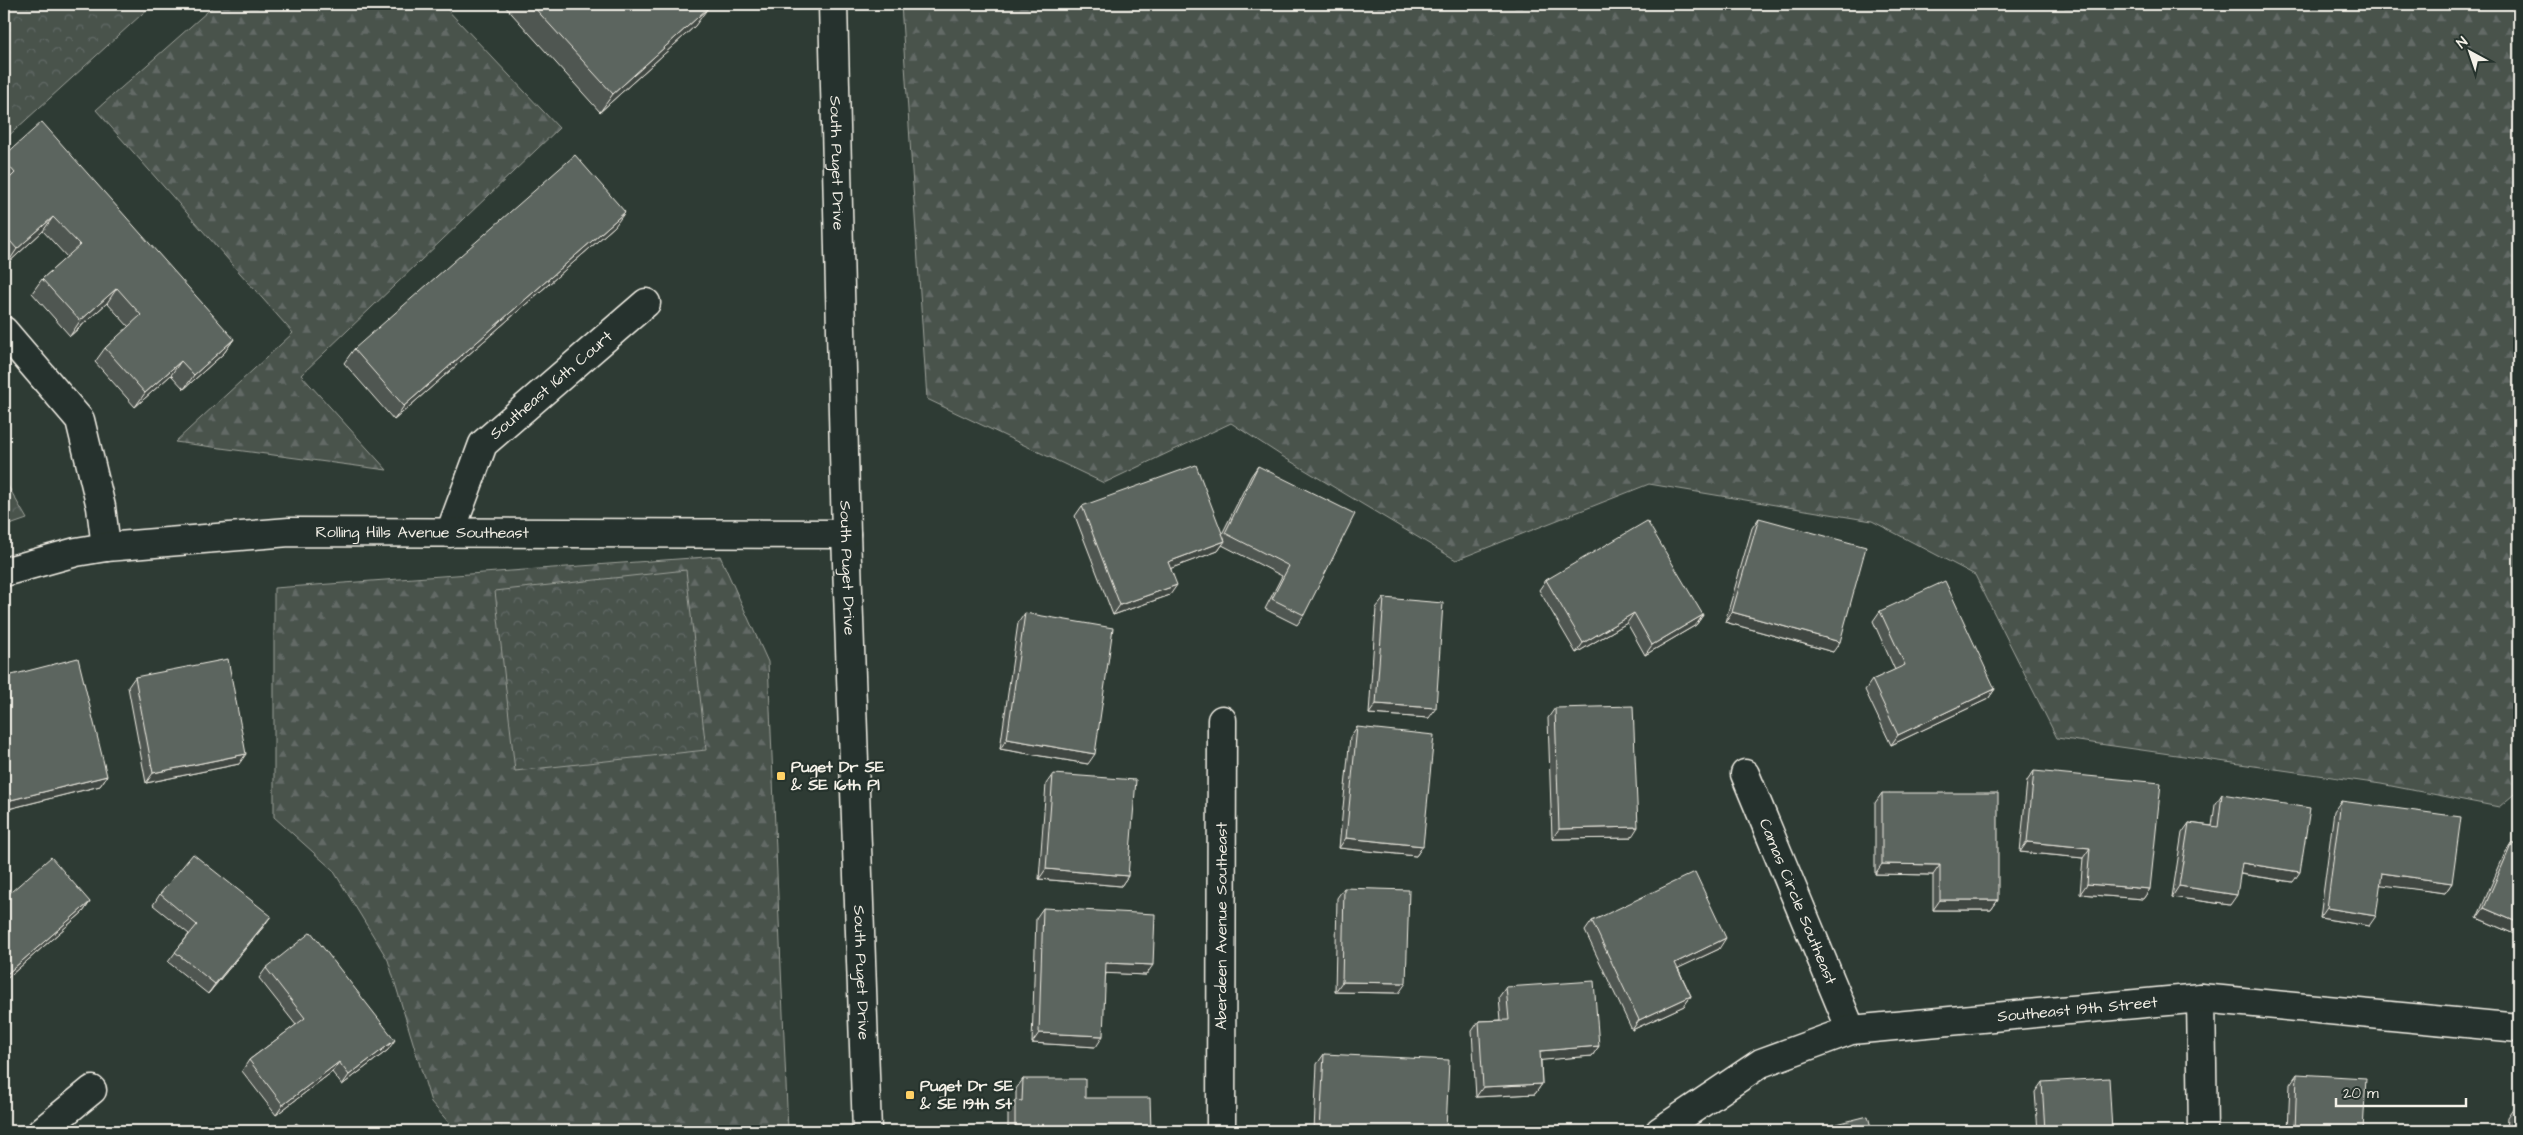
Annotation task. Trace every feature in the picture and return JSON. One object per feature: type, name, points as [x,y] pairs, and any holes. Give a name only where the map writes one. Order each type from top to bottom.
[{"type":"street","name":"South Puget Drive","points":[[833,4],[846,534],[866,1131]]},
{"type":"street","name":"Southeast 16th Court","points":[[450,533],[483,444],[646,303]]},
{"type":"street","points":[[4,331],[80,420],[101,507],[106,547]]},
{"type":"street","name":"Rolling Hills Avenue Southeast","points":[[4,572],[76,552],[106,547],[289,532],[846,534]]},
{"type":"street","name":"Aberdeen Avenue Southeast","points":[[1221,1131],[1222,720]]},
{"type":"street","name":"Camas Circle Southeast","points":[[1745,774],[1851,1030]]},
{"type":"street","points":[[2200,998],[2203,1131]]},
{"type":"street","name":"Southeast 19th Street","points":[[1660,1131],[1761,1063],[1851,1030],[2200,998],[2519,1028]]},
{"type":"street","points":[[42,1131],[92,1090]]},
{"type":"green space","points":[[4,4],[153,4],[4,140]]},
{"type":"green space","points":[[216,4],[442,4],[559,128],[301,375],[387,470],[175,442],[293,333],[96,110]]},
{"type":"green space","points":[[901,4],[2519,4],[2519,790],[2499,807],[2381,784],[2057,738],[1975,575],[1872,521],[1649,484],[1456,560],[1285,458],[1231,423],[1104,483],[927,399]]},
{"type":"green space","points":[[4,479],[27,519],[4,527]]},
{"type":"green space","points":[[720,556],[768,662],[788,1131],[456,1131],[431,1102],[388,960],[333,870],[274,817],[274,588]]},
{"type":"green space","points":[[686,570],[706,750],[515,771],[495,591]]},
{"type":"building","points":[[531,4],[704,4],[708,8],[613,94]]},
{"type":"building","points":[[42,122],[234,339],[194,375],[181,361],[145,393],[105,348],[141,315],[117,288],[80,321],[42,279],[80,245],[53,217],[17,249],[4,234],[4,184],[15,173],[4,160],[4,156]]},
{"type":"building","points":[[575,155],[625,212],[404,406],[354,349]]},
{"type":"building","points":[[1196,465],[1225,541],[1168,562],[1177,585],[1120,605],[1082,506]]},
{"type":"building","points":[[1258,466],[1355,514],[1304,615],[1272,599],[1289,566],[1225,533]]},
{"type":"building","points":[[1759,518],[1866,547],[1840,642],[1732,612]]},
{"type":"building","points":[[1647,521],[1703,615],[1652,645],[1634,613],[1583,643],[1546,580]]},
{"type":"building","points":[[1945,581],[1995,689],[1898,735],[1872,680],[1905,665],[1880,611]]},
{"type":"building","points":[[1384,598],[1443,603],[1436,708],[1376,704]]},
{"type":"building","points":[[1025,613],[1113,628],[1095,754],[1007,739]]},
{"type":"building","points":[[78,658],[107,776],[11,800],[4,768],[4,677]]},
{"type":"building","points":[[228,659],[246,754],[153,773],[135,677]]},
{"type":"building","points":[[1633,706],[1638,827],[1559,829],[1555,708]]},
{"type":"building","points":[[1357,727],[1434,735],[1423,846],[1346,838]]},
{"type":"building","points":[[2034,771],[2161,783],[2150,889],[2087,884],[2090,848],[2027,842]]},
{"type":"building","points":[[1053,774],[1136,780],[1128,876],[1046,869]]},
{"type":"building","points":[[1882,793],[1998,793],[1998,900],[1940,900],[1940,865],[1882,864]]},
{"type":"building","points":[[2222,794],[2310,808],[2300,872],[2242,863],[2237,895],[2179,886],[2189,823],[2218,827]]},
{"type":"building","points":[[2341,801],[2461,817],[2452,883],[2382,873],[2376,916],[2327,908]]},
{"type":"building","points":[[2512,843],[2519,846],[2519,923],[2484,908]]},
{"type":"building","points":[[193,854],[271,916],[215,984],[175,952],[197,925],[160,894]]},
{"type":"building","points":[[51,857],[90,902],[7,974],[4,971],[4,898]]},
{"type":"building","points":[[1695,872],[1726,938],[1675,963],[1691,996],[1639,1020],[1592,921]]},
{"type":"building","points":[[1344,888],[1409,890],[1406,983],[1342,982]]},
{"type":"building","points":[[1043,908],[1155,914],[1153,965],[1106,963],[1103,1036],[1039,1033]]},
{"type":"building","points":[[311,932],[395,1040],[349,1075],[339,1062],[283,1105],[249,1060],[305,1018],[266,968]]},
{"type":"building","points":[[1594,981],[1599,1046],[1540,1051],[1542,1084],[1483,1087],[1479,1021],[1509,1020],[1506,987]]},
{"type":"building","points":[[1324,1054],[1449,1060],[1446,1131],[1320,1131]]},
{"type":"building","points":[[2297,1074],[2366,1078],[2363,1131],[2295,1131]]},
{"type":"building","points":[[2109,1078],[2112,1131],[2045,1131],[2042,1082]]},
{"type":"building","points":[[1023,1079],[1085,1079],[1085,1098],[1150,1098],[1151,1131],[1015,1131],[1015,1100],[1022,1101]]},
{"type":"building","points":[[2514,1107],[2519,1107],[2519,1131],[2511,1131]]},
{"type":"building","points":[[1868,1116],[1872,1131],[1809,1131]]},
{"type":"building","points":[[296,1123],[308,1131],[290,1131]]},
{"type":"place","name":"Puget Dr SE & SE 16th Pl","points":[[781,776]]},
{"type":"place","name":"Puget Dr SE & SE 19th St","points":[[910,1095]]}]
